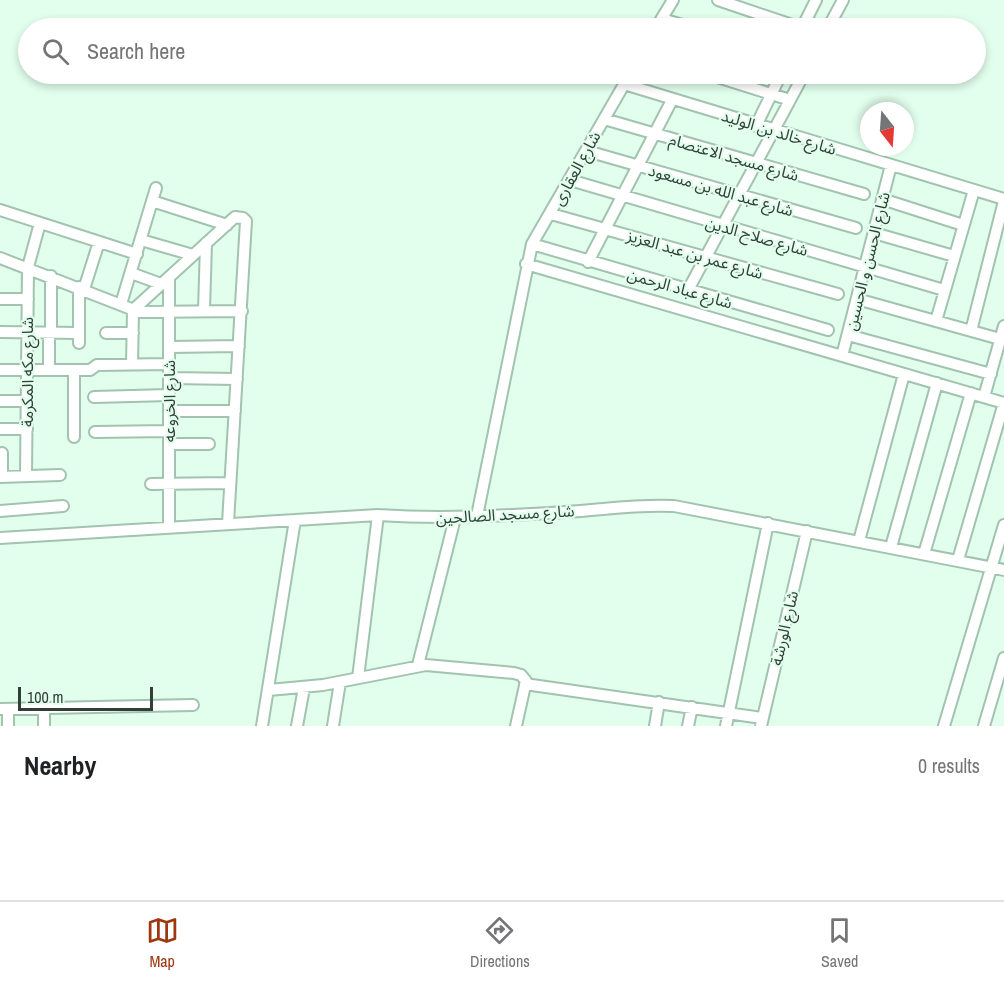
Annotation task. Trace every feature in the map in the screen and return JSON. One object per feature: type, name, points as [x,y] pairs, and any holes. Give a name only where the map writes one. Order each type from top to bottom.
[{"type":"street","points":[[662,18],[673,0]]},
{"type":"street","points":[[717,0],[772,18]]},
{"type":"street","points":[[807,18],[816,0]]},
{"type":"street","points":[[833,18],[843,0]]},
{"type":"street","name":"شارع خالد بن الوليد","points":[[624,84],[1004,200]]},
{"type":"street","name":"شارع العقارى","points":[[477,516],[516,333],[526,264],[532,244],[624,84]]},
{"type":"street","points":[[740,84],[790,100]]},
{"type":"street","points":[[756,126],[776,84]]},
{"type":"street","points":[[688,291],[799,84]]},
{"type":"street","points":[[588,262],[672,100]]},
{"type":"street","name":"شارع مسجد الاعتصام","points":[[604,118],[864,194]]},
{"type":"street","name":"شارع عبد الله بن مسعود","points":[[587,151],[856,228]]},
{"type":"street","name":"شارع الحسن و الحسين","points":[[842,356],[891,165]]},
{"type":"street","name":"شارع صلاح الدين","points":[[570,180],[722,227],[944,290]]},
{"type":"street","points":[[121,304],[156,188]]},
{"type":"street","points":[[936,321],[974,190]]},
{"type":"street","points":[[882,200],[963,225]]},
{"type":"street","points":[[971,331],[1004,200]]},
{"type":"street","points":[[152,201],[226,225]]},
{"type":"street","points":[[0,210],[137,254]]},
{"type":"street","name":"شارع عمر بن عبد العزيز","points":[[551,214],[838,294]]},
{"type":"street","points":[[132,364],[133,310],[235,217],[243,218],[246,221],[242,311],[228,523]]},
{"type":"street","name":"شارع مكه المكرمة","points":[[26,476],[28,267],[40,223]]},
{"type":"street","points":[[874,233],[954,256]]},
{"type":"street","points":[[141,240],[193,255]]},
{"type":"street","points":[[0,332],[50,332],[79,338],[82,288],[99,242]]},
{"type":"street","points":[[204,311],[206,243]]},
{"type":"street","name":"شارع عباد الرحمن","points":[[532,244],[828,330]]},
{"type":"street","points":[[0,258],[144,313],[242,311]]},
{"type":"street","points":[[526,264],[1004,403],[958,560]]},
{"type":"street","points":[[131,273],[165,280]]},
{"type":"street","points":[[49,370],[51,276]]},
{"type":"street","name":"شارع الخروعه","points":[[165,280],[169,312],[169,526]]},
{"type":"street","points":[[0,299],[28,298]]},
{"type":"street","points":[[857,299],[1000,339]]},
{"type":"street","points":[[984,397],[1004,326]]},
{"type":"street","points":[[106,333],[133,333]]},
{"type":"street","points":[[848,335],[991,374]]},
{"type":"street","points":[[169,347],[239,346]]},
{"type":"street","points":[[0,370],[90,370],[97,365],[169,364]]},
{"type":"street","points":[[74,370],[74,437]]},
{"type":"street","points":[[859,541],[904,374]]},
{"type":"street","points":[[169,378],[237,379]]},
{"type":"street","points":[[891,547],[937,383]]},
{"type":"street","points":[[924,554],[971,393]]},
{"type":"street","points":[[94,397],[169,395]]},
{"type":"street","points":[[0,402],[27,401]]},
{"type":"street","points":[[169,411],[235,411]]},
{"type":"street","points":[[0,429],[27,429]]},
{"type":"street","points":[[95,432],[169,431]]},
{"type":"street","points":[[169,444],[209,444]]},
{"type":"street","points":[[2,453],[1,477],[60,475]]},
{"type":"street","points":[[151,484],[230,483]]},
{"type":"street","name":"شارع مسجد الصالحين","points":[[0,538],[378,515],[455,518],[567,512],[647,504],[674,506],[1004,570]]},
{"type":"street","points":[[0,511],[63,506]]},
{"type":"street","points":[[358,678],[378,515]]},
{"type":"street","points":[[418,666],[455,518]]},
{"type":"street","points":[[262,726],[295,520]]},
{"type":"street","points":[[726,726],[768,524]]},
{"type":"street","points":[[944,726],[1004,525]]},
{"type":"street","name":"شارع الورشة","points":[[762,722],[807,531]]},
{"type":"street","points":[[984,726],[1004,658]]},
{"type":"street","points":[[269,690],[304,688],[418,666],[514,673],[525,678],[516,726]]},
{"type":"street","points":[[333,726],[340,682]]},
{"type":"street","points":[[525,684],[729,712],[762,722]]},
{"type":"street","points":[[297,726],[304,688]]},
{"type":"street","points":[[655,726],[659,702]]},
{"type":"street","points":[[8,726],[4,709],[193,705]]},
{"type":"street","points":[[688,726],[692,707]]},
{"type":"street","points":[[44,709],[44,726]]}]
